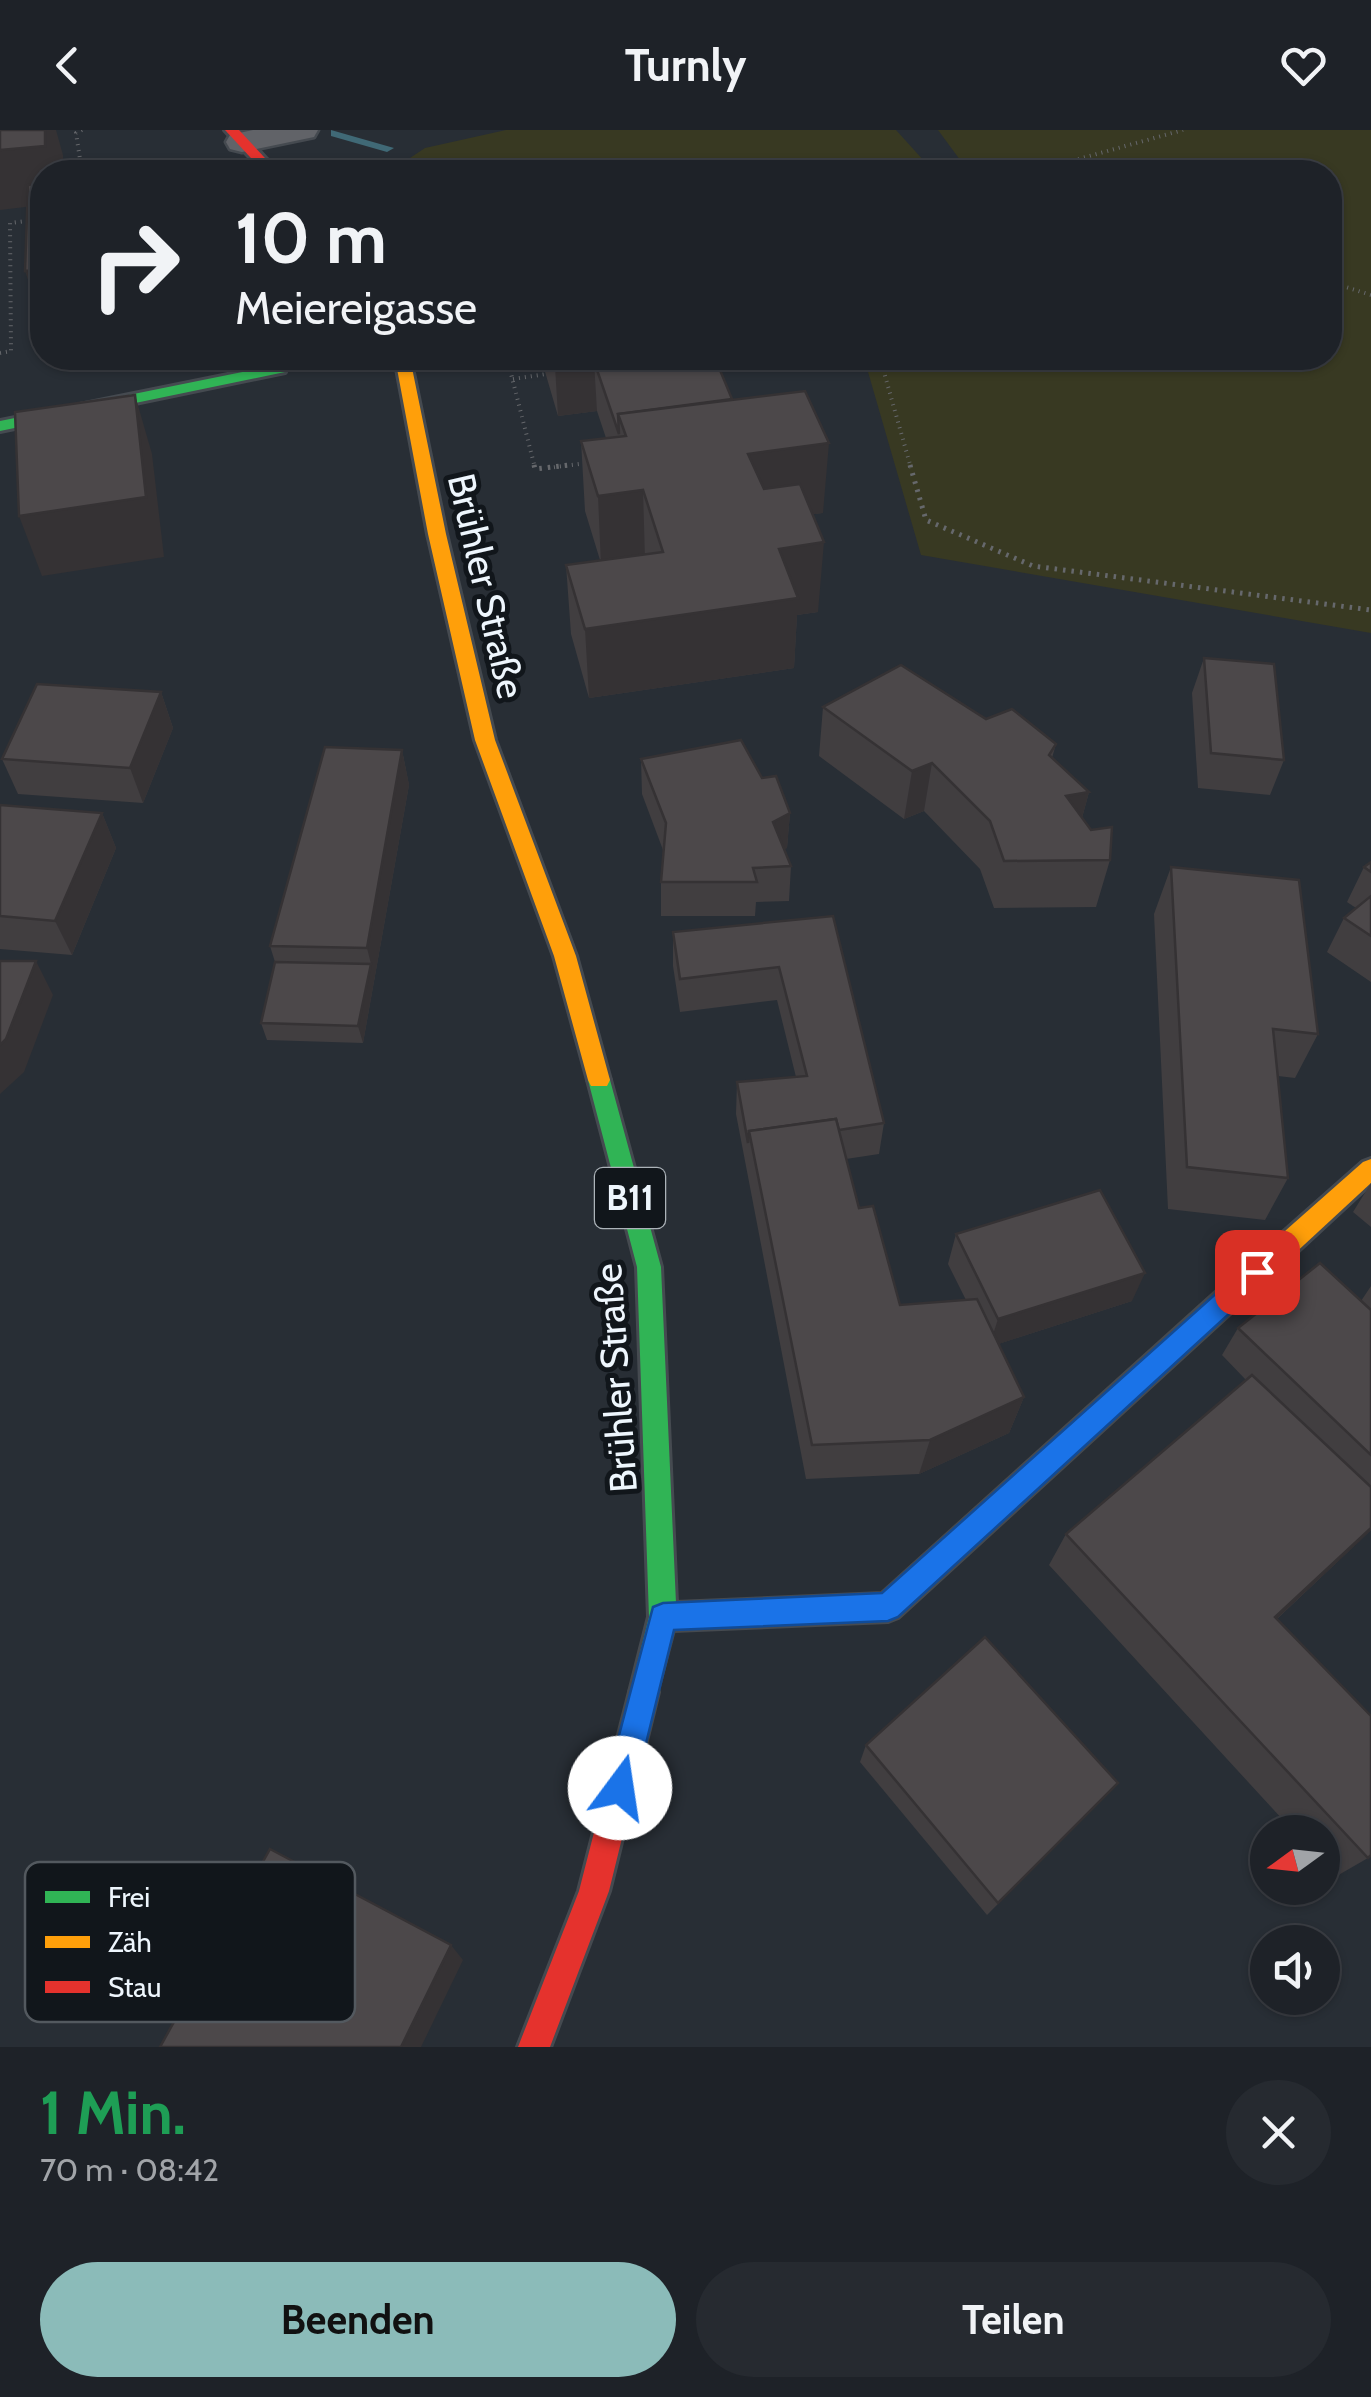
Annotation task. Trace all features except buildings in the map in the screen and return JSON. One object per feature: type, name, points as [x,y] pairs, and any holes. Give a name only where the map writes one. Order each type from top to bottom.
[{"type":"main road","points":[[237,136],[260,160]]},
{"type":"main road","points":[[0,426],[249,370]]},
{"type":"main road","name":"Brühler Straße","points":[[404,370],[436,534],[485,740],[565,956],[649,1267],[663,1617],[594,1891],[534,2047]]},
{"type":"main road","points":[[663,1617],[888,1607],[1371,1169]]},
{"type":"street","points":[[237,136],[302,130]]},
{"type":"path","points":[[80,160],[76,133],[82,130]]},
{"type":"path","points":[[1075,160],[1183,130]]},
{"type":"path","points":[[0,224],[30,221]]},
{"type":"path","points":[[0,353],[11,351],[10,224]]},
{"type":"path","points":[[0,278],[13,276]]},
{"type":"path","points":[[1342,286],[1371,295]]},
{"type":"path","points":[[509,370],[534,469],[593,462]]},
{"type":"path","points":[[883,370],[926,520],[1033,566],[1371,610]]},
{"type":"path","points":[[512,379],[546,374]]},
{"type":"green space","points":[[506,130],[896,130],[923,160],[407,160],[425,148]]},
{"type":"green space","points":[[938,130],[1371,130],[1371,633],[921,555],[867,370],[1342,370],[1342,160],[960,160]]},
{"type":"waterway","points":[[336,133],[387,148]]},
{"type":"traffic: fast","points":[[0,426],[274,370]]},
{"type":"traffic: fast","points":[[599,1080],[649,1267],[663,1617],[644,1692]]},
{"type":"traffic: fast","points":[[663,1617],[888,1607],[1269,1261]]},
{"type":"traffic: slow","points":[[404,370],[437,534],[485,740],[565,956],[599,1080]]},
{"type":"traffic: slow","points":[[1269,1261],[1371,1169]]},
{"type":"traffic: jam","points":[[232,130],[260,160]]},
{"type":"traffic: jam","points":[[534,2047],[594,1891],[644,1692]]},
{"type":"route","points":[[620,1788],[663,1617],[888,1607],[1257,1272]]}]
